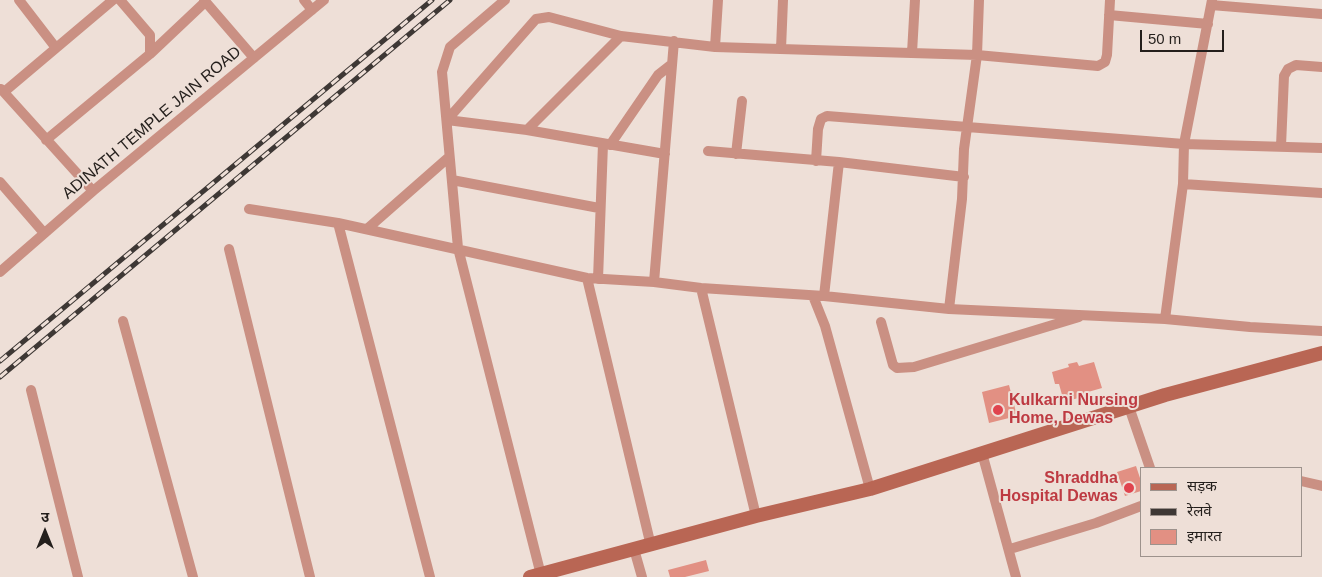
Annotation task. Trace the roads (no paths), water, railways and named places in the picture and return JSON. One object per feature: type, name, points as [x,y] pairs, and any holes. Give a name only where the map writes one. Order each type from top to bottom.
[{"type":"street","points":[[19,0],[56,48]]},
{"type":"street","points":[[93,191],[2,90],[113,0]]},
{"type":"street","points":[[120,0],[150,35],[150,54]]},
{"type":"street","points":[[304,0],[312,10]]},
{"type":"street","name":"ADINATH TEMPLE JAIN ROAD","points":[[0,272],[93,191],[324,0]]},
{"type":"street","points":[[505,0],[450,47],[442,72],[458,248],[535,576],[756,516],[870,489],[1129,407],[1322,353]]},
{"type":"street","points":[[715,47],[718,0]]},
{"type":"street","points":[[781,49],[783,0]]},
{"type":"street","points":[[912,54],[915,0]]},
{"type":"street","points":[[949,309],[964,177],[967,128],[977,56],[979,0]]},
{"type":"street","points":[[447,120],[536,19],[549,17],[621,36],[715,47],[977,56],[1098,66],[1105,62],[1110,0]]},
{"type":"street","points":[[46,140],[150,54],[205,1],[254,58]]},
{"type":"street","points":[[1165,319],[1183,184],[1184,144],[1212,3],[1270,5],[1322,14]]},
{"type":"street","points":[[1109,15],[1208,24]]},
{"type":"street","points":[[527,130],[621,36]]},
{"type":"street","points":[[654,282],[674,41]]},
{"type":"street","points":[[651,546],[593,279],[607,145],[658,74],[672,64]]},
{"type":"street","points":[[1280,146],[1284,76],[1288,69],[1296,65],[1322,67]]},
{"type":"street","points":[[736,154],[742,101]]},
{"type":"street","points":[[816,160],[818,129],[821,119],[827,116],[1184,144],[1322,148]]},
{"type":"street","points":[[447,120],[527,130],[664,154]]},
{"type":"street","points":[[708,151],[839,162],[964,177]]},
{"type":"street","points":[[367,229],[449,157]]},
{"type":"street","points":[[824,296],[839,162]]},
{"type":"street","points":[[452,180],[599,208]]},
{"type":"street","points":[[0,182],[4,193],[44,233]]},
{"type":"street","points":[[1183,184],[1322,193]]},
{"type":"street","points":[[249,209],[338,223],[593,279],[824,296],[949,309],[1165,319],[1322,331]]},
{"type":"street","points":[[338,223],[430,577]]},
{"type":"street","points":[[229,249],[310,577]]},
{"type":"street","points":[[701,288],[756,516]]},
{"type":"street","points":[[813,296],[825,326],[870,489]]},
{"type":"street","points":[[881,322],[893,364],[897,368],[914,366],[1085,316]]},
{"type":"street","points":[[123,321],[193,577]]},
{"type":"street","points":[[31,390],[78,577]]},
{"type":"street","points":[[1129,407],[1150,467]]},
{"type":"street","points":[[982,453],[1016,577]]},
{"type":"street","points":[[1302,481],[1322,486]]},
{"type":"street","points":[[1010,550],[1096,523],[1140,506]]},
{"type":"street","points":[[634,549],[642,577]]},
{"type":"railway","points":[[0,361],[432,0]]},
{"type":"railway","points":[[0,377],[450,0]]},
{"type":"place","name":"Kulkarni Nursing Home, Dewas","points":[[998,410]]},
{"type":"place","name":"Shraddha Hospital Dewas","points":[[1129,488]]}]
